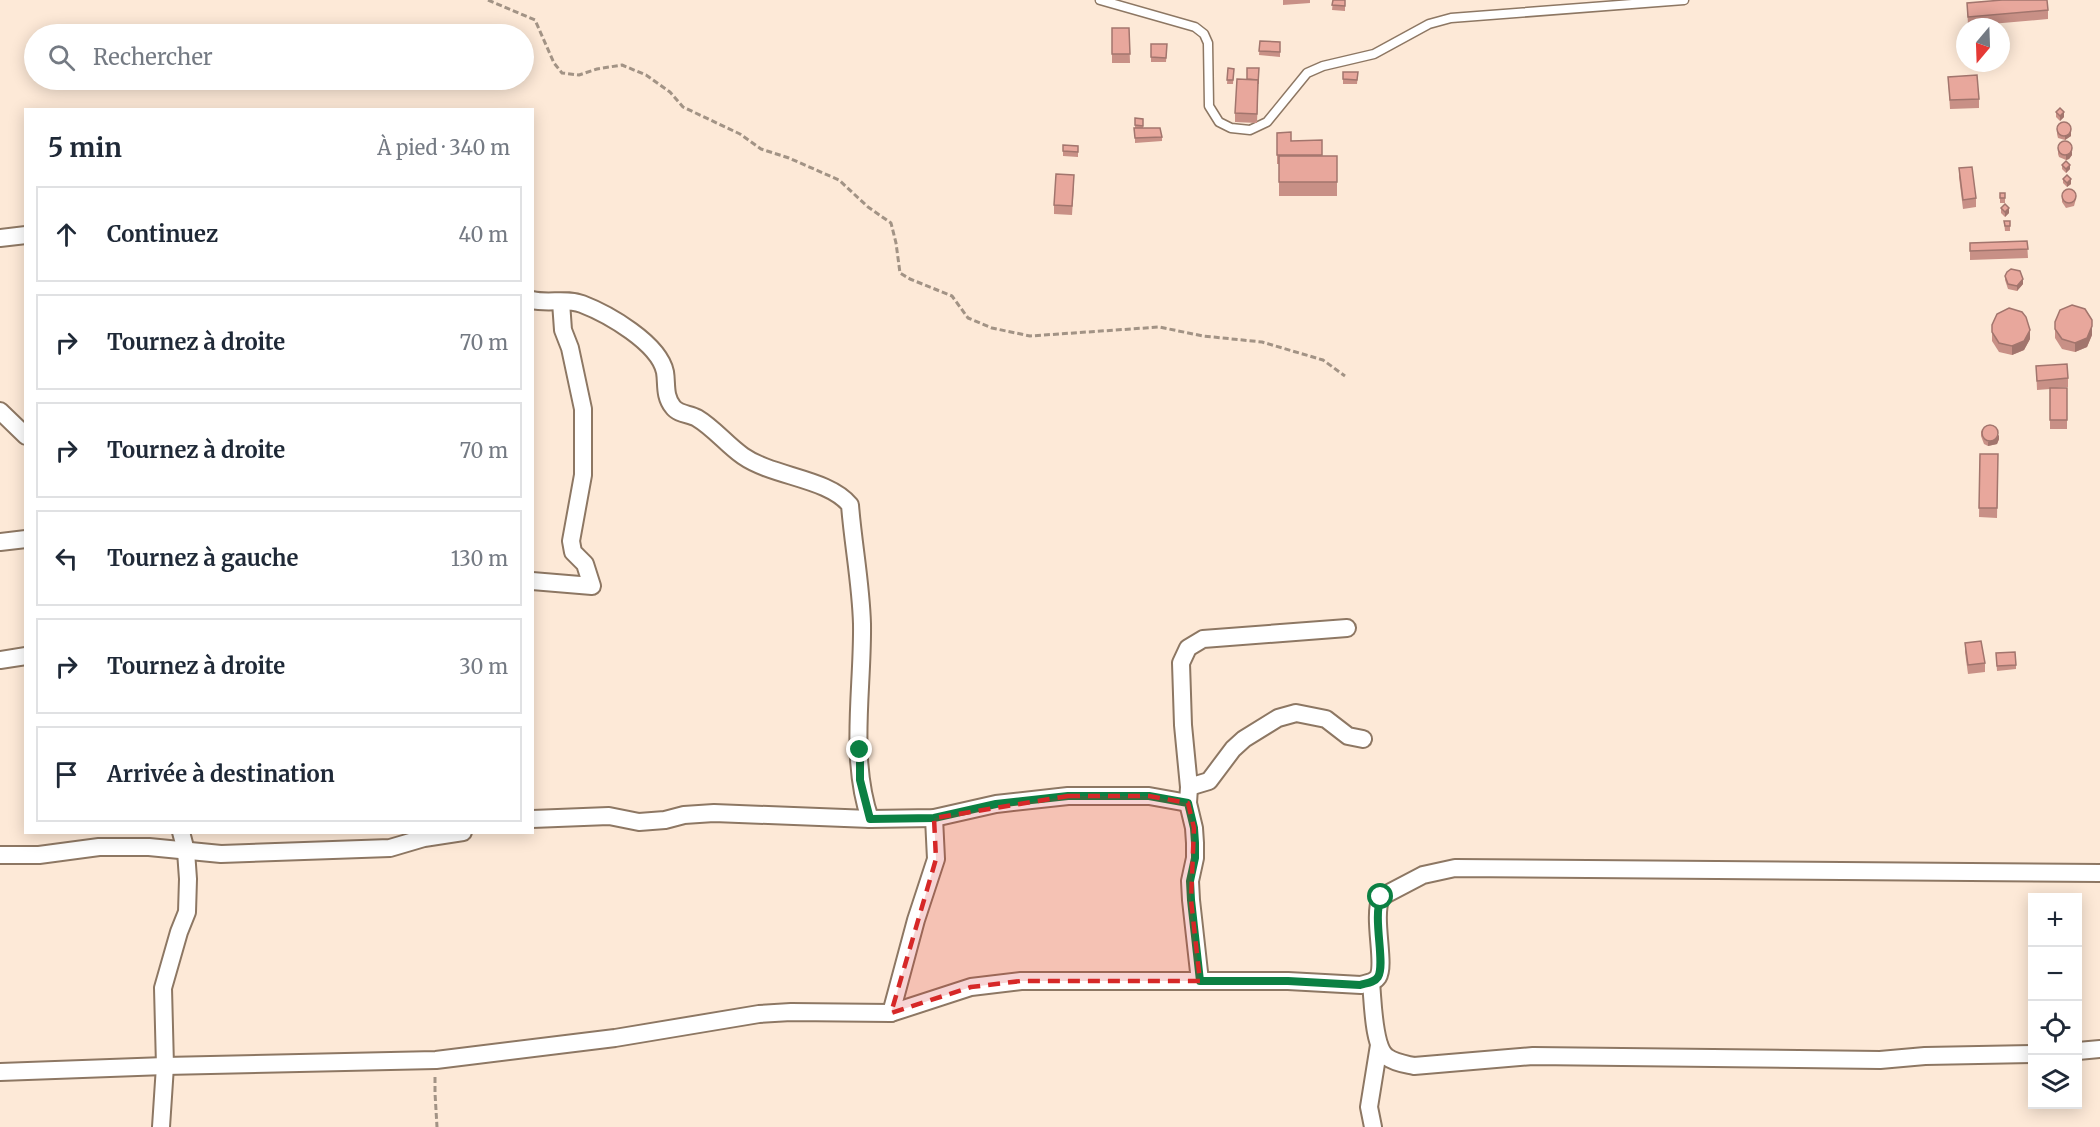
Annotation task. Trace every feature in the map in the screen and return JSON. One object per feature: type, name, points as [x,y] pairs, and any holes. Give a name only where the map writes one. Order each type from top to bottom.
[{"type":"street","points":[[0,238],[24,235]]},
{"type":"street","points":[[534,300],[579,303],[607,315],[644,341],[656,353],[665,371],[668,400],[674,409],[697,418],[741,456],[757,465],[826,488],[842,495],[850,505],[862,623],[858,704],[860,780],[870,819]]},
{"type":"street","points":[[534,581],[592,586],[585,564],[573,552],[571,541],[584,475],[583,409],[570,348],[563,330],[561,302]]},
{"type":"street","points":[[0,411],[24,434]]},
{"type":"street","points":[[0,542],[24,539]]},
{"type":"street","points":[[1200,981],[1190,881],[1195,858],[1195,836],[1188,795],[1183,725],[1182,663],[1188,648],[1203,639],[1347,628]]},
{"type":"street","points":[[0,660],[24,656]]},
{"type":"street","points":[[534,819],[609,816],[639,822],[714,813],[870,819],[934,818],[996,804],[1068,796],[1188,795],[1209,781],[1233,749],[1244,739],[1278,718],[1296,713],[1326,719],[1348,736],[1363,740]]},
{"type":"street","points":[[891,1013],[916,920],[936,859],[934,818]]},
{"type":"street","points":[[161,1127],[165,1066],[163,988],[188,912],[186,851],[182,834]]},
{"type":"street","points":[[0,855],[39,855],[99,847],[149,847],[256,854],[390,848],[424,838],[450,834]]},
{"type":"street","points":[[0,1072],[436,1060],[615,1038],[759,1014],[891,1013],[971,987],[1021,981],[1288,981],[1360,985],[1378,978],[1380,968],[1377,911],[1381,897],[1424,875],[1455,867],[2100,873]]},
{"type":"street","points":[[1371,982],[1378,1045],[1369,1107],[1373,1127]]},
{"type":"street","points":[[1378,1045],[1385,1056],[1397,1063],[1414,1066],[1533,1056],[1880,1060],[1925,1056],[2028,1054]]},
{"type":"street","points":[[2082,1051],[2100,1049]]},
{"type":"lane","points":[[1100,0],[1195,27],[1204,34],[1208,43],[1209,106],[1219,122],[1231,128],[1250,130],[1267,122],[1307,74],[1323,66],[1374,54],[1429,24],[1451,18],[1684,0]]},
{"type":"path","points":[[488,0],[536,20],[554,63],[562,73],[579,75],[622,65],[646,75],[670,92],[683,107],[740,134],[761,149],[789,158],[839,180],[868,207],[891,223],[900,273],[952,296],[968,318],[992,328],[1030,336],[1158,327],[1203,336],[1262,342],[1323,360],[1345,376]]},
{"type":"path","points":[[436,1060],[437,1127]]},
{"type":"highlighted area","points":[[1068,796],[1149,796],[1188,803],[1194,828],[1191,900],[1200,981],[1021,981],[971,987],[891,1013],[936,859],[934,818]]},
{"type":"building","points":[[1333,0],[1345,0],[1345,6],[1332,5]]},
{"type":"building","points":[[2047,0],[2048,10],[1968,17],[1967,3]]},
{"type":"building","points":[[1112,28],[1129,28],[1130,54],[1112,54]]},
{"type":"building","points":[[1260,41],[1280,42],[1280,52],[1259,51]]},
{"type":"building","points":[[1151,44],[1167,44],[1166,58],[1151,57]]},
{"type":"building","points":[[1228,68],[1234,69],[1233,80],[1227,80]]},
{"type":"building","points":[[1247,68],[1259,68],[1258,84],[1258,80],[1247,79]]},
{"type":"building","points":[[1343,72],[1358,72],[1357,80],[1343,79]]},
{"type":"building","points":[[1977,75],[1979,99],[1950,100],[1948,77]]},
{"type":"building","points":[[1237,79],[1258,80],[1257,114],[1235,113]]},
{"type":"building","points":[[2060,108],[2064,112],[2060,116],[2056,112]]},
{"type":"building","points":[[1135,118],[1143,119],[1143,126],[1135,125]]},
{"type":"building","points":[[2064,122],[2069,124],[2071,129],[2069,134],[2064,136],[2059,134],[2057,129],[2059,124]]},
{"type":"building","points":[[1134,128],[1160,128],[1162,137],[1135,138]]},
{"type":"building","points":[[1291,132],[1291,141],[1322,140],[1322,155],[1277,155],[1277,133]]},
{"type":"building","points":[[2065,141],[2070,143],[2072,148],[2070,153],[2065,155],[2060,153],[2058,148],[2060,143]]},
{"type":"building","points":[[1063,145],[1078,146],[1078,152],[1063,151]]},
{"type":"building","points":[[1279,156],[1337,156],[1337,182],[1279,182]]},
{"type":"building","points":[[2066,161],[2070,165],[2066,169],[2062,165]]},
{"type":"building","points":[[1972,167],[1976,198],[1963,200],[1959,168]]},
{"type":"building","points":[[1056,174],[1074,175],[1072,206],[1054,205]]},
{"type":"building","points":[[2067,175],[2071,179],[2067,183],[2063,179]]},
{"type":"building","points":[[2069,189],[2074,191],[2076,196],[2074,201],[2069,203],[2064,201],[2062,196],[2064,191]]},
{"type":"building","points":[[2000,193],[2005,193],[2005,198],[2000,198]]},
{"type":"building","points":[[2005,204],[2009,208],[2005,212],[2001,208]]},
{"type":"building","points":[[2004,221],[2010,221],[2010,226],[2005,226]]},
{"type":"building","points":[[2027,241],[2028,249],[1970,251],[1970,243]]},
{"type":"building","points":[[2011,269],[2020,271],[2023,279],[2017,286],[2008,284],[2005,276]]},
{"type":"building","points":[[2072,305],[2085,309],[2092,320],[2087,338],[2075,343],[2062,339],[2055,329],[2060,310]]},
{"type":"building","points":[[2009,308],[2022,312],[2030,330],[2024,341],[2012,346],[1999,343],[1992,332],[1992,325],[1997,314]]},
{"type":"building","points":[[2067,364],[2068,378],[2037,381],[2036,366]]},
{"type":"building","points":[[2050,388],[2067,388],[2067,420],[2050,420]]},
{"type":"building","points":[[1987,425],[1993,425],[1998,433],[1996,439],[1987,441],[1982,436],[1982,430]]},
{"type":"building","points":[[1980,454],[1998,454],[1997,508],[1979,508]]},
{"type":"building","points":[[1981,641],[1985,663],[1968,665],[1965,643]]},
{"type":"building","points":[[2015,652],[2016,665],[1997,666],[1996,653]]},
{"type":"route","points":[[860,750],[860,780],[870,819],[934,818],[996,804],[1068,796],[1149,796],[1188,803],[1194,828],[1195,858],[1190,881],[1200,981],[1288,981],[1360,985],[1371,982],[1378,978],[1380,968],[1377,911],[1381,897]]}]
